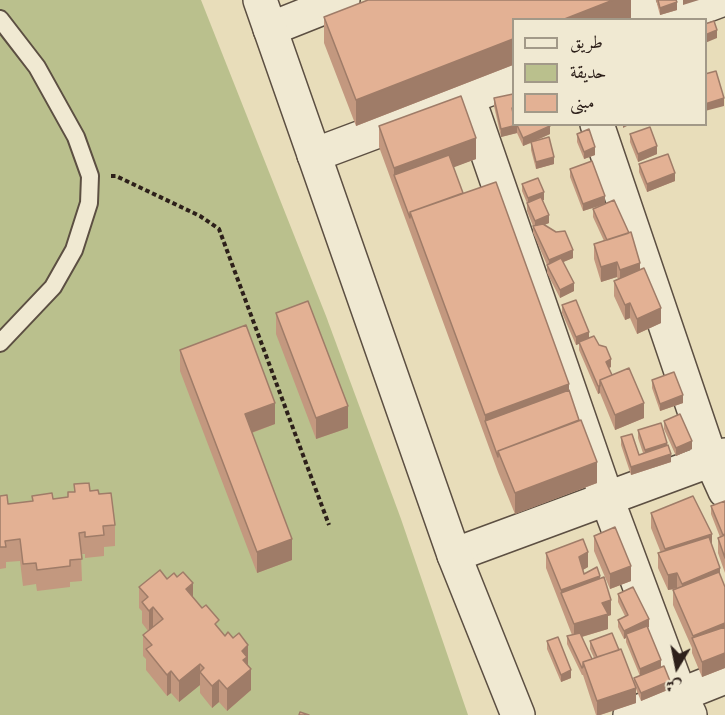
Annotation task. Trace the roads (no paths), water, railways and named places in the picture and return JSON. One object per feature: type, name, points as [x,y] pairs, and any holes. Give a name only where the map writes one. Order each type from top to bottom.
[{"type":"street","points":[[343,0],[265,14],[454,555],[518,715]]},
{"type":"street","points":[[638,0],[645,18]]},
{"type":"street","points":[[673,18],[721,0]]},
{"type":"street","points":[[314,155],[512,80]]},
{"type":"street","points":[[468,97],[607,499],[685,705]]},
{"type":"street","points":[[598,126],[718,458],[725,490]]},
{"type":"street","points":[[454,555],[718,458]]},
{"type":"street","points":[[630,715],[685,705],[725,677]]},
{"type":"lane","points":[[0,19],[37,67],[76,137],[90,176],[89,203],[74,250],[53,287],[0,343]]}]
